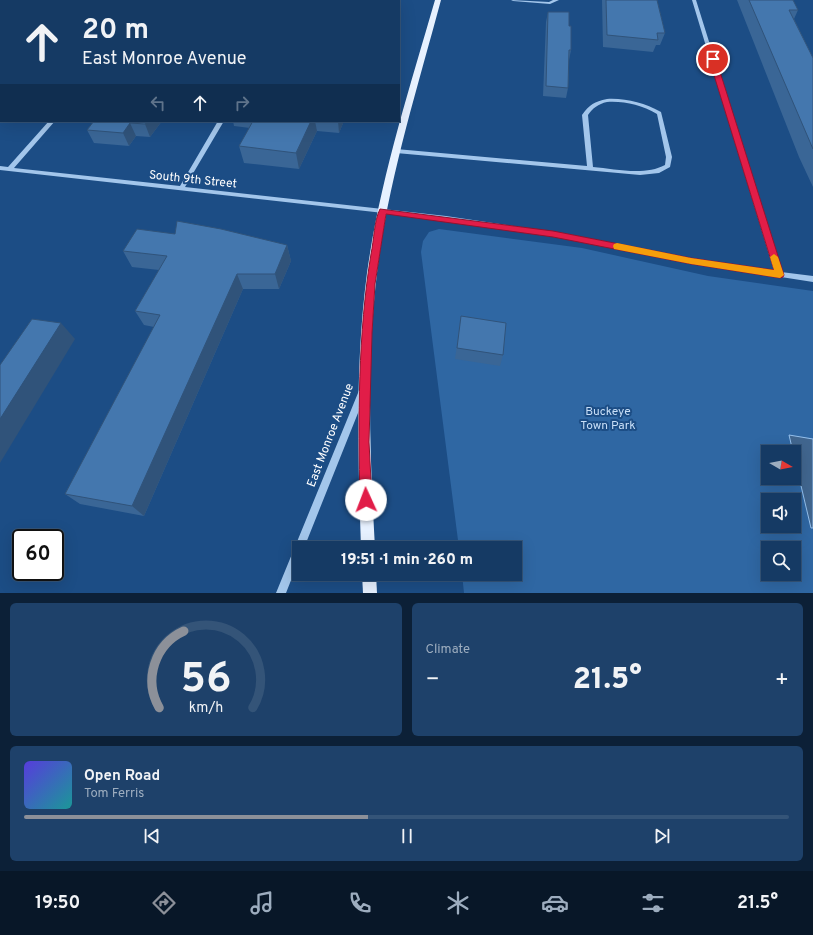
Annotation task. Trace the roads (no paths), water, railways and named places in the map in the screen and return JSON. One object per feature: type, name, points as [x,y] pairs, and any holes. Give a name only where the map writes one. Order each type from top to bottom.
[{"type":"main road","name":"East Monroe Avenue","points":[[364,388],[371,284],[383,211],[396,151],[438,0]]},
{"type":"main road","points":[[364,388],[364,442],[368,541]]},
{"type":"main road","points":[[369,581],[370,593]]},
{"type":"street","points":[[513,0],[550,3],[557,0]]},
{"type":"street","points":[[694,0],[780,275]]},
{"type":"street","points":[[396,151],[590,169],[640,173],[659,171],[668,166],[669,157],[659,113],[649,106],[634,101],[601,102],[590,107],[585,115],[590,169]]},
{"type":"street","points":[[9,169],[51,122]]},
{"type":"street","points":[[182,189],[220,122]]},
{"type":"street","name":"South 9th Street","points":[[0,168],[383,211],[558,235],[691,261],[813,279]]},
{"type":"street","name":"East Monroe Avenue","points":[[302,541],[364,388]]},
{"type":"street","name":"East Monroe Avenue","points":[[281,593],[292,566]]},
{"type":"park label","name":"Buckeye Town Park","points":[[608,418]]}]
